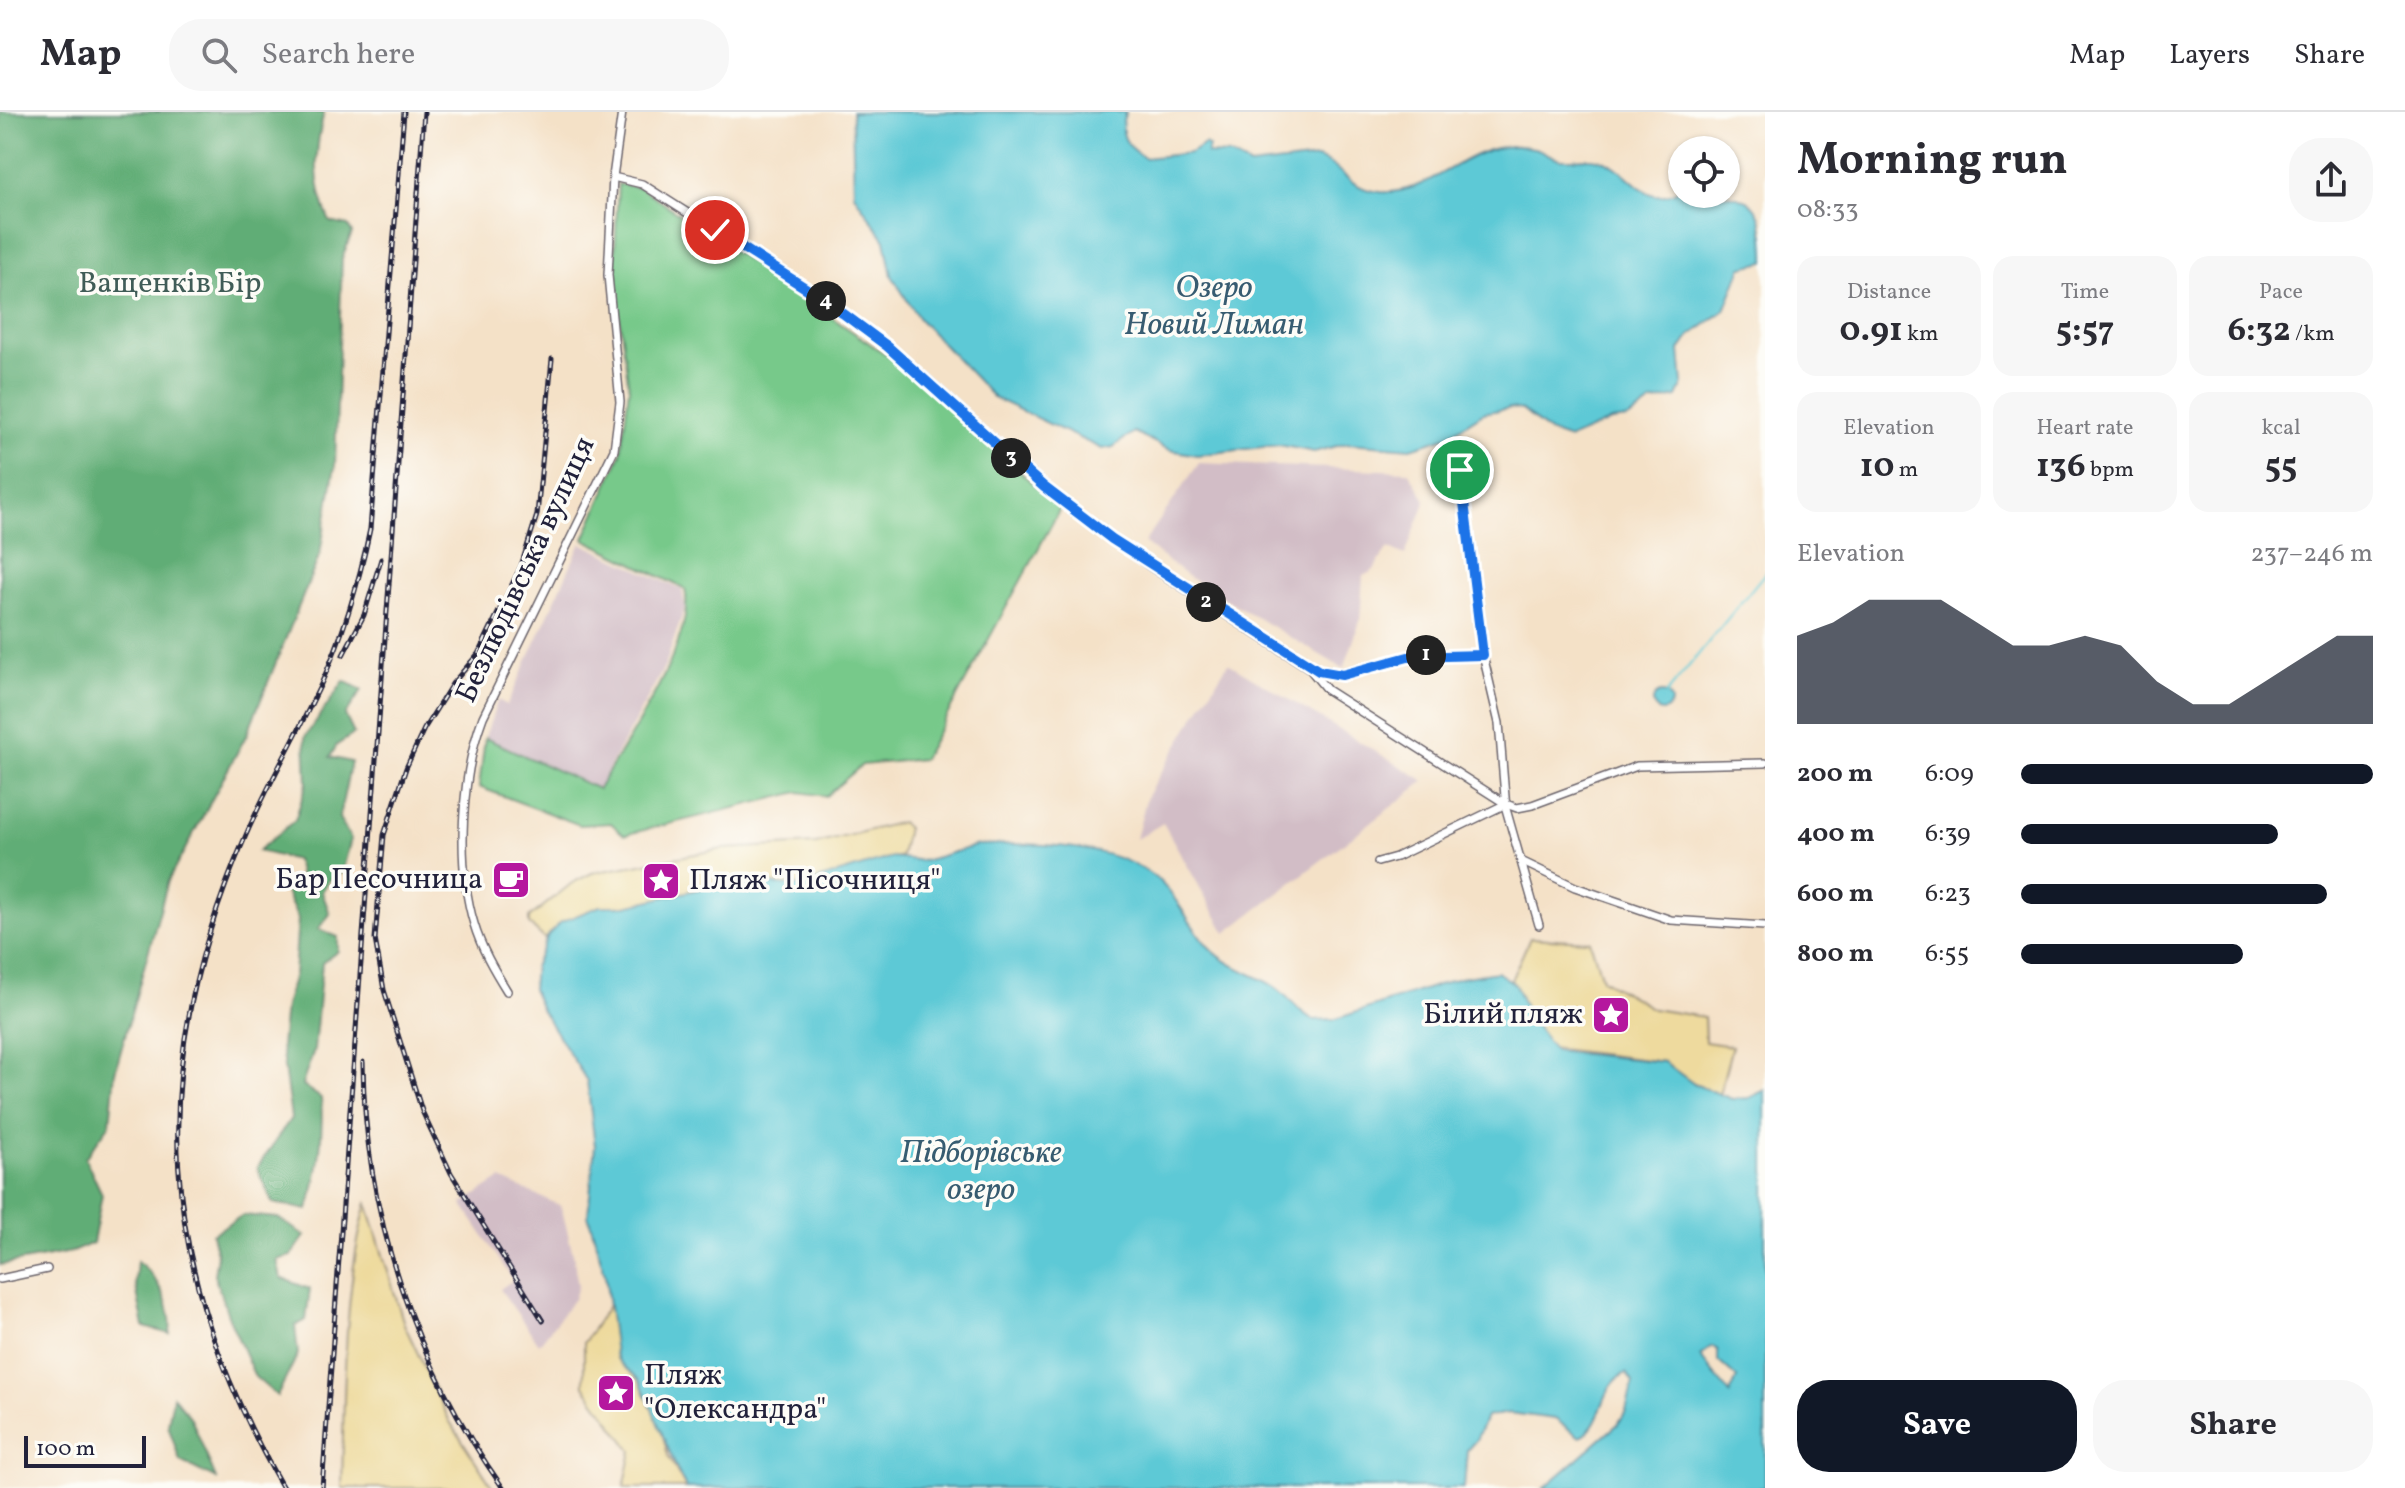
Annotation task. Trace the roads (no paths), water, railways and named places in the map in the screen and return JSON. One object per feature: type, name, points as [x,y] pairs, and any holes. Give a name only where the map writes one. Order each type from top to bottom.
[{"type":"street","name":"Безлюдівська вулиця","points":[[507,991],[477,935],[470,907],[465,815],[469,761],[483,717],[614,450],[620,402],[608,275],[613,177],[622,112]]},
{"type":"street","points":[[613,177],[642,184],[836,307],[928,380],[1072,510],[1148,565],[1309,668],[1327,690],[1506,804],[1517,808],[1532,805],[1642,765],[1765,763]]},
{"type":"street","points":[[1460,470],[1483,655],[1500,729],[1506,804],[1539,925]]},
{"type":"street","points":[[1309,668],[1342,675],[1408,657],[1483,655]]},
{"type":"street","points":[[1378,862],[1396,857],[1506,804]]},
{"type":"street","points":[[1523,862],[1575,887],[1671,920],[1765,926]]},
{"type":"street","points":[[0,1279],[47,1269]]},
{"type":"water","name":"Озеро Новий Лиман","points":[[852,112],[1126,112],[1122,126],[1125,139],[1145,158],[1190,153],[1205,144],[1209,147],[1207,154],[1229,155],[1250,166],[1317,158],[1326,161],[1352,182],[1380,192],[1400,191],[1419,185],[1472,157],[1511,146],[1534,148],[1558,159],[1599,159],[1650,193],[1668,194],[1668,208],[1740,208],[1740,198],[1748,201],[1761,221],[1765,262],[1742,267],[1725,310],[1690,336],[1680,350],[1683,384],[1677,397],[1651,403],[1628,419],[1611,421],[1569,439],[1549,432],[1522,410],[1511,408],[1483,413],[1446,437],[1411,448],[1348,443],[1314,452],[1279,445],[1197,455],[1170,450],[1134,432],[1113,447],[1102,449],[994,398],[919,319],[892,276],[885,240],[854,194]]},
{"type":"water","points":[[1658,693],[1666,693],[1671,702],[1669,709],[1658,711],[1653,706],[1653,698]]},
{"type":"water","name":"Підборівське озеро","points":[[978,845],[1047,845],[1095,851],[1139,867],[1157,879],[1216,954],[1278,989],[1314,1020],[1336,1019],[1459,978],[1497,972],[1515,984],[1529,1017],[1555,1051],[1664,1062],[1694,1084],[1732,1099],[1749,1098],[1765,1090],[1765,1488],[1544,1488],[1618,1424],[1626,1411],[1633,1382],[1626,1373],[1611,1386],[1594,1422],[1580,1437],[1555,1419],[1509,1413],[1486,1417],[1476,1440],[1467,1450],[1464,1488],[686,1488],[640,1382],[615,1354],[605,1274],[588,1215],[595,1146],[587,1081],[541,1009],[532,989],[534,967],[548,935],[561,922],[600,906],[626,906],[730,882],[798,886],[892,857],[924,861]],"holes":[[[1713,1346],[1718,1350],[1718,1361],[1737,1378],[1730,1394],[1700,1356]]]},
{"type":"waterway","points":[[1666,694],[1765,573]]},
{"type":"railway","points":[[283,1488],[241,1406],[209,1326],[189,1246],[179,1166],[179,1086],[191,1004],[213,921],[246,835],[337,646],[366,549],[404,112]]},
{"type":"railway","points":[[322,1488],[424,112]]},
{"type":"railway","points":[[543,1321],[451,1173],[422,1111],[384,990],[375,939],[384,835],[406,768],[424,729],[452,684],[478,654],[521,566],[537,515],[552,359]]},
{"type":"railway","points":[[343,655],[364,615],[381,559]]},
{"type":"railway","points":[[363,1062],[373,1175],[400,1286],[444,1390],[503,1488]]},
{"type":"place","name":"Бар Песочница","points":[[511,880]]},
{"type":"place","name":"Пляж \"Пісочниця\"","points":[[661,881]]},
{"type":"place","name":"Білий пляж","points":[[1611,1015]]},
{"type":"place","name":"Пляж \"Олександра\"","points":[[616,1393]]},
{"type":"park label","name":"Ващенків Бір","points":[[170,284]]}]
